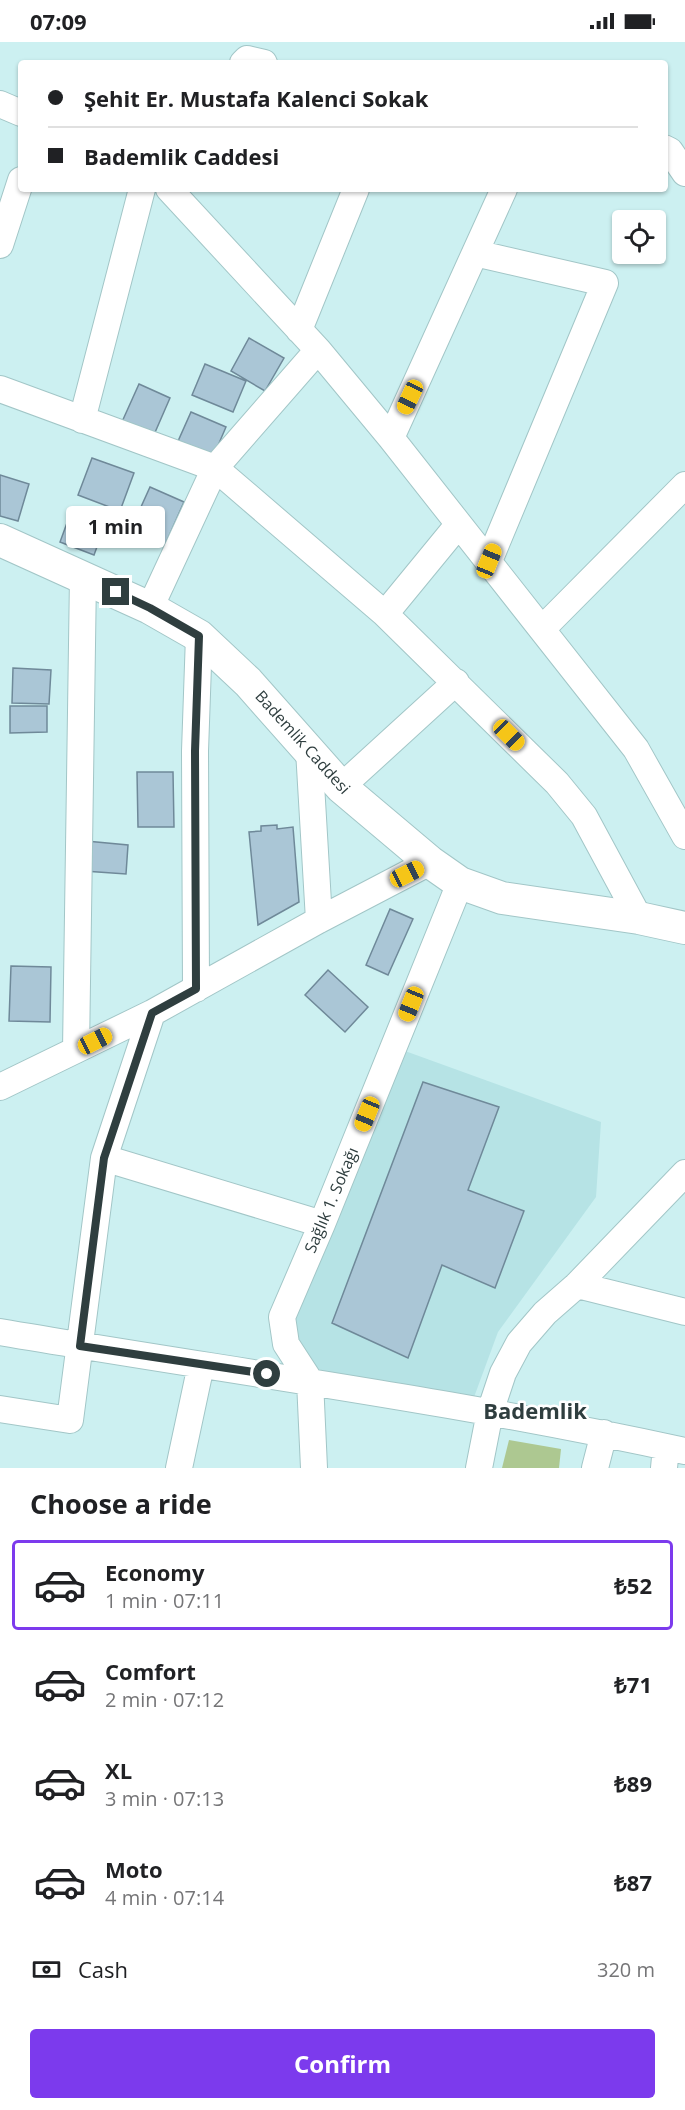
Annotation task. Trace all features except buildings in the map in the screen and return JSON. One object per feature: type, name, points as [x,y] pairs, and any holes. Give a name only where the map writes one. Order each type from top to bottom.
[{"type":"street","points":[[0,105],[18,112]]},
{"type":"street","points":[[668,150],[685,173]]},
{"type":"street","points":[[0,245],[18,189]]},
{"type":"street","points":[[82,420],[141,192]]},
{"type":"street","points":[[171,192],[318,350],[391,438],[636,748],[685,836]]},
{"type":"street","points":[[299,330],[355,192]]},
{"type":"street","points":[[391,438],[503,192]]},
{"type":"street","points":[[475,253],[605,283],[489,561]]},
{"type":"street","points":[[150,608],[214,468],[318,350]]},
{"type":"street","points":[[0,389],[214,468],[385,614],[557,783],[584,816],[639,918]]},
{"type":"street","points":[[542,629],[685,485]]},
{"type":"street","points":[[385,614],[458,525]]},
{"type":"street","name":"Bademlik Caddesi","points":[[0,540],[150,608],[199,636],[248,682],[340,787],[430,862],[460,883],[502,898],[639,918],[685,928]]},
{"type":"street","points":[[76,1050],[83,577]]},
{"type":"street","points":[[196,989],[195,751],[199,636]]},
{"type":"street","points":[[340,787],[456,682]]},
{"type":"street","points":[[309,750],[319,920]]},
{"type":"street","points":[[0,1087],[152,1013],[319,920],[430,862]]},
{"type":"street","name":"Sağlık 1. Sokağı","points":[[310,1381],[286,1344],[282,1317],[460,883]]},
{"type":"street","points":[[0,1409],[70,1420],[104,1158],[152,1013]]},
{"type":"street","points":[[104,1158],[322,1224]]},
{"type":"street","points":[[479,1468],[490,1412],[503,1373],[519,1343],[545,1313],[577,1285],[685,1173]]},
{"type":"street","points":[[577,1285],[685,1312]]},
{"type":"street","points":[[0,1332],[490,1412],[604,1433],[671,1455]]},
{"type":"street","points":[[179,1468],[201,1365]]},
{"type":"street","points":[[310,1381],[314,1468]]},
{"type":"street","points":[[595,1468],[604,1433]]},
{"type":"shaded area","points":[[394,1047],[601,1122],[596,1197],[498,1332],[470,1408],[310,1381],[286,1344],[322,1224]]},
{"type":"green space","points":[[509,1440],[561,1449],[559,1468],[502,1468]]},
{"type":"district","name":"Bademlik","points":[[535,1411]]},
{"type":"route","points":[[116,592],[199,636],[195,751],[196,989],[152,1013],[104,1158],[80,1346],[267,1374]]}]
